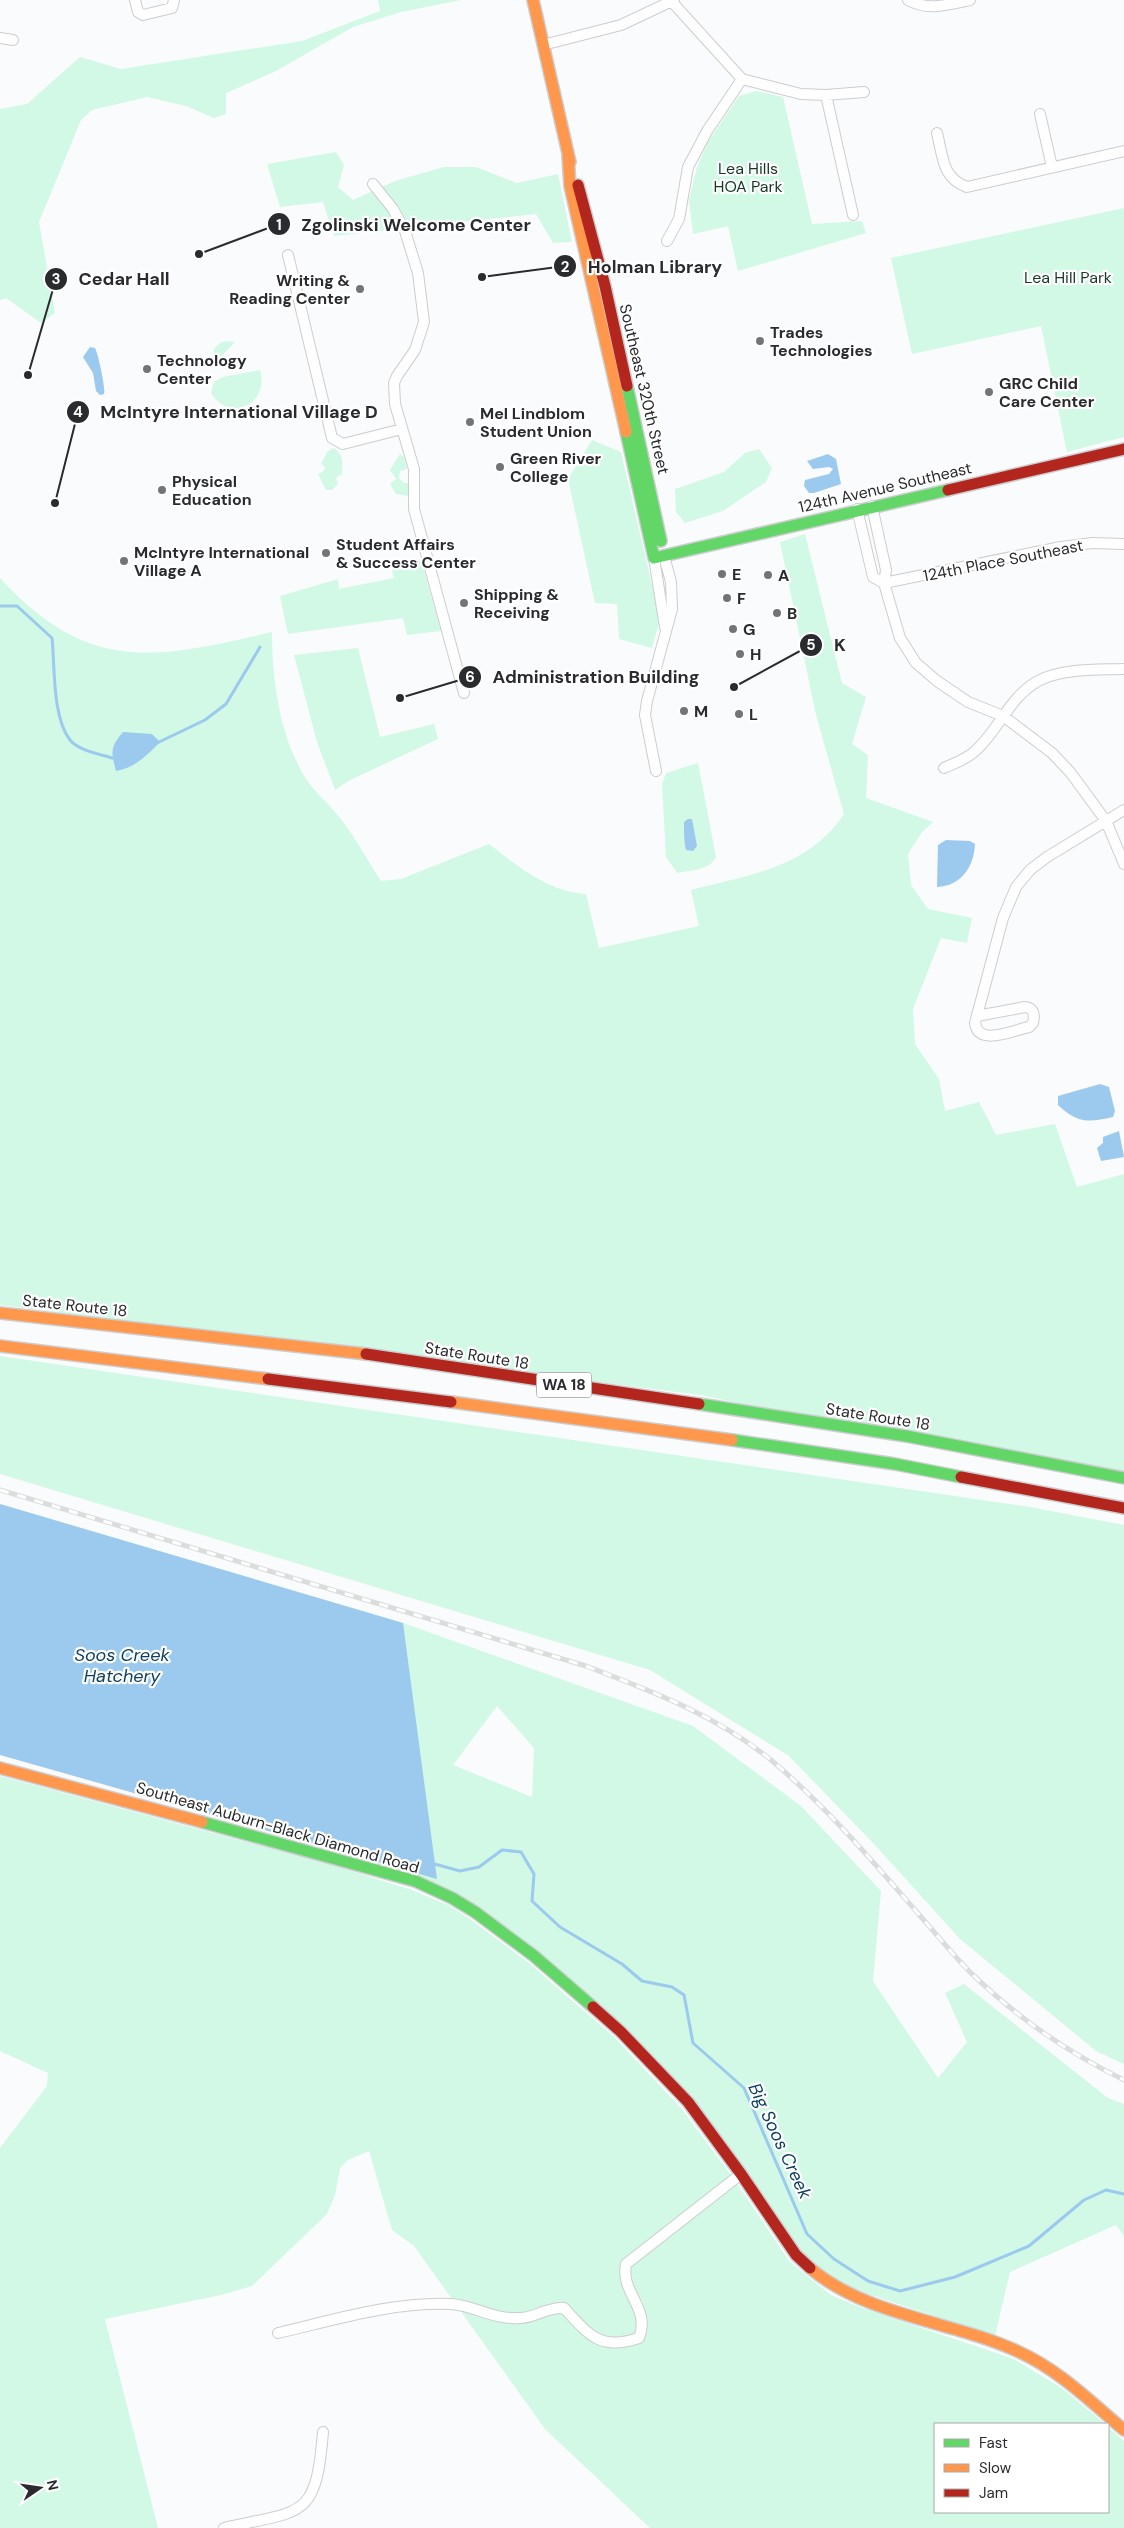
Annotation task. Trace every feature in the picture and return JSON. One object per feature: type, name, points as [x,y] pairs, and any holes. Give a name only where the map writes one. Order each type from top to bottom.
[{"type":"main road","name":"Southeast 320th Street","points":[[532,0],[568,155],[579,186],[605,286],[659,557]]},
{"type":"main road","name":"124th Avenue Southeast","points":[[659,557],[857,509],[1124,449]]},
{"type":"main road","name":"State Route 18","points":[[0,1313],[361,1353],[626,1395],[906,1436],[1124,1478]]},
{"type":"main road","name":"WA 18","points":[[0,1346],[613,1422],[894,1464],[1124,1508]]},
{"type":"main road","name":"Southeast Auburn-Black Diamond Road","points":[[0,1768],[331,1856],[415,1881],[452,1898],[475,1912],[534,1956],[620,2031],[688,2102],[741,2174],[796,2255],[836,2287],[865,2300],[1018,2351],[1068,2382],[1124,2430]]},
{"type":"street","points":[[135,0],[138,12],[143,15],[172,8],[174,0]]},
{"type":"street","points":[[908,0],[918,5],[934,7],[970,0]]},
{"type":"street","points":[[543,45],[621,25],[673,1],[742,79],[801,94],[826,96],[864,92]]},
{"type":"street","points":[[0,38],[12,40]]},
{"type":"street","points":[[667,241],[679,219],[688,167],[708,131],[742,79]]},
{"type":"street","points":[[826,96],[853,215]]},
{"type":"street","points":[[1040,114],[1052,167]]},
{"type":"street","points":[[937,133],[947,173],[956,183],[967,187],[1124,151]]},
{"type":"street","points":[[373,184],[393,209],[406,231],[418,273],[424,322],[414,350],[394,383],[395,404],[414,469],[414,509],[464,693]]},
{"type":"street","points":[[288,255],[332,438],[343,444],[402,429]]},
{"type":"street","points":[[872,506],[886,570],[884,584],[900,638],[916,663],[937,682],[968,702],[1003,716],[1052,753],[1070,772],[1106,821],[1124,864]]},
{"type":"street","points":[[857,509],[873,577],[884,584]]},
{"type":"street","name":"124th Place Southeast","points":[[884,584],[1061,547],[1092,543],[1124,544]]},
{"type":"street","name":"Southeast 320th Street","points":[[656,771],[645,715],[665,633],[659,557]]},
{"type":"street","points":[[944,768],[963,760],[976,751],[1003,716],[1030,687],[1044,679],[1073,672],[1124,668]]},
{"type":"street","points":[[977,1016],[1025,1007],[1032,1010],[1034,1014],[1033,1024],[1029,1027],[988,1037],[978,1033],[976,1029],[977,1016],[1003,918],[1016,887],[1039,863],[1124,810]]},
{"type":"street","points":[[278,2333],[413,2303],[464,2306],[496,2317],[522,2319],[550,2308],[564,2308],[598,2341],[616,2344],[639,2338],[643,2327],[640,2308],[628,2287],[625,2273],[626,2264],[741,2174]]},
{"type":"street","points":[[224,2528],[292,2512],[303,2506],[316,2485],[323,2432]]},
{"type":"green space","points":[[378,0],[461,0],[401,12],[353,27],[274,72],[226,93],[226,114],[214,118],[186,106],[147,97],[92,110],[81,120],[39,222],[55,313],[41,323],[6,298],[0,300],[0,109],[27,104],[80,57],[121,69],[302,41],[380,11]]},
{"type":"green space","name":"Lea Hills HOA Park","points":[[756,91],[783,97],[812,224],[862,221],[866,233],[738,271],[728,226],[693,234],[689,200],[697,167],[707,143],[739,96]]},
{"type":"green space","points":[[336,152],[344,165],[338,187],[353,200],[395,181],[444,167],[476,167],[517,183],[558,174],[572,242],[553,243],[536,214],[334,236],[323,202],[280,207],[267,164]]},
{"type":"green space","name":"Lea Hill Park","points":[[1124,208],[1124,437],[1067,452],[1041,326],[912,354],[891,258]]},
{"type":"green space","points":[[225,341],[235,342],[214,364],[214,349],[218,344]]},
{"type":"green space","points":[[260,370],[262,382],[259,393],[254,401],[246,406],[228,407],[219,402],[211,393],[214,382],[223,377]]},
{"type":"green space","points":[[592,440],[621,452],[660,619],[652,648],[619,639],[617,604],[595,603],[568,479]]},
{"type":"green space","points":[[333,448],[341,456],[342,474],[336,478],[338,484],[332,490],[326,490],[318,474],[324,471],[325,467],[321,464],[327,452]]},
{"type":"green space","points":[[759,449],[772,468],[766,482],[723,511],[685,523],[676,512],[675,489],[724,472],[745,453]]},
{"type":"green space","points":[[400,454],[404,457],[407,469],[400,471],[399,478],[404,483],[410,483],[408,496],[396,494],[390,484],[396,479],[390,470]]},
{"type":"green space","points":[[805,534],[842,683],[866,697],[852,744],[868,755],[866,798],[933,822],[922,832],[908,854],[911,885],[928,909],[972,918],[967,943],[941,938],[913,1009],[915,1044],[939,1079],[945,1111],[979,1102],[996,1135],[1055,1124],[1077,1187],[1124,1174],[1124,1482],[700,1395],[0,1305],[0,578],[32,609],[64,631],[94,645],[126,652],[193,649],[272,632],[272,651],[279,708],[297,763],[309,783],[347,827],[381,881],[401,879],[489,844],[522,869],[546,883],[572,892],[586,894],[599,948],[699,926],[691,890],[755,874],[795,858],[813,847],[844,814],[816,715],[780,542]]},
{"type":"green space","points":[[421,560],[441,631],[407,635],[403,618],[288,634],[280,596],[338,579],[339,589],[394,578],[392,570]]},
{"type":"green space","points":[[358,648],[380,737],[434,724],[438,739],[350,780],[335,790],[317,742],[294,655]]},
{"type":"green space","points":[[698,763],[716,857],[709,865],[677,873],[666,857],[662,784],[666,773]]},
{"type":"green space","points":[[0,1356],[1030,1507],[1124,1525],[1124,2064],[1096,2051],[960,1939],[874,1844],[789,1756],[650,1670],[0,1474]]},
{"type":"green space","points":[[0,1504],[403,1623],[693,1726],[801,1806],[881,1891],[873,1981],[938,2078],[967,2042],[945,1993],[964,1984],[1108,2098],[1124,2104],[1124,2236],[1116,2225],[1010,2272],[995,2336],[868,2294],[839,2282],[801,2251],[692,2098],[479,1907],[333,1850]],"holes":[[[497,1706],[534,1748],[532,1797],[453,1765]]]},
{"type":"green space","points":[[0,1776],[329,1864],[412,1890],[448,1905],[529,1963],[614,2037],[681,2108],[734,2179],[789,2261],[831,2295],[862,2308],[1014,2359],[1063,2389],[1104,2423],[934,2423],[934,2513],[1109,2513],[1109,2428],[1124,2441],[1124,2528],[650,2528],[545,2429],[414,2246],[392,2230],[369,2151],[348,2160],[340,2168],[335,2195],[327,2214],[252,2286],[221,2295],[105,2319],[158,2528],[0,2528],[0,2148],[47,2086],[48,2073],[0,2051]]},
{"type":"water","points":[[90,347],[95,348],[98,357],[104,394],[100,395],[96,391],[93,373],[83,357]]},
{"type":"water","points":[[828,454],[836,459],[841,484],[809,493],[804,486],[805,480],[829,474],[833,469],[829,467],[813,469],[807,461]]},
{"type":"water","points":[[123,732],[152,734],[160,742],[135,764],[116,771],[113,750]]},
{"type":"water","points":[[692,819],[697,846],[693,851],[686,850],[685,847],[684,822]]},
{"type":"water","points":[[946,840],[970,841],[975,844],[974,852],[965,874],[953,883],[937,887],[938,845]]},
{"type":"water","points":[[1100,1084],[1109,1087],[1115,1111],[1113,1117],[1090,1121],[1083,1120],[1071,1115],[1058,1105],[1058,1096]]},
{"type":"water","points":[[1119,1131],[1124,1157],[1101,1161],[1097,1148],[1103,1143],[1103,1137]]},
{"type":"water","name":"Soos Creek Hatchery","points":[[0,1504],[403,1623],[437,1879],[0,1755]]},
{"type":"waterway","points":[[0,606],[17,606],[52,638],[57,705],[64,730],[70,740],[84,749],[112,758],[115,757]]},
{"type":"waterway","points":[[157,743],[205,720],[226,704],[260,647]]},
{"type":"waterway","name":"Big Soos Creek","points":[[431,1863],[460,1871],[479,1867],[502,1850],[521,1852],[534,1874],[532,1901],[560,1927],[622,1964],[642,1981],[672,1987],[684,1995],[693,2043],[744,2088],[807,2234],[834,2259],[868,2281],[900,2291],[955,2277],[1029,2246],[1084,2200],[1106,2190],[1124,2194]]},
{"type":"railway","points":[[0,1490],[586,1666],[659,1695],[705,1717],[750,1744],[792,1778],[868,1856],[970,1972],[1005,2004],[1082,2058],[1124,2080]]},
{"type":"traffic: fast","points":[[627,386],[661,541]]},
{"type":"traffic: fast","points":[[626,432],[654,558],[948,490]]},
{"type":"traffic: fast","points":[[699,1404],[906,1436],[1124,1478]]},
{"type":"traffic: fast","points":[[732,1440],[895,1464],[961,1477]]},
{"type":"traffic: fast","points":[[202,1822],[415,1881],[452,1898],[475,1912],[534,1956],[593,2007]]},
{"type":"traffic: slow","points":[[533,0],[570,162]]},
{"type":"traffic: slow","points":[[568,155],[570,186],[626,432]]},
{"type":"traffic: slow","points":[[0,1313],[366,1354]]},
{"type":"traffic: slow","points":[[0,1346],[268,1379]]},
{"type":"traffic: slow","points":[[451,1402],[732,1440]]},
{"type":"traffic: slow","points":[[0,1768],[202,1822]]},
{"type":"traffic: slow","points":[[810,2268],[832,2284],[857,2297],[910,2316],[992,2341],[1032,2358],[1073,2387],[1124,2430]]},
{"type":"traffic: jam","points":[[578,185],[605,286],[627,386]]},
{"type":"traffic: jam","points":[[948,490],[1124,449]]},
{"type":"traffic: jam","points":[[366,1354],[699,1404]]},
{"type":"traffic: jam","points":[[268,1379],[451,1402]]},
{"type":"traffic: jam","points":[[961,1477],[1124,1508]]},
{"type":"traffic: jam","points":[[593,2007],[620,2031],[688,2102],[741,2174],[796,2255],[810,2268]]},
{"type":"place","name":"Zgolinski Welcome Center","points":[[199,254]]},
{"type":"place","name":"Holman Library","points":[[482,277]]},
{"type":"place","name":"Writing & Reading Center","points":[[360,289]]},
{"type":"place","name":"Trades Technologies","points":[[760,341]]},
{"type":"place","name":"Technology Center","points":[[147,369]]},
{"type":"place","name":"Cedar Hall","points":[[28,375]]},
{"type":"place","name":"GRC Child Care Center","points":[[989,392]]},
{"type":"place","name":"Mel Lindblom Student Union","points":[[470,422]]},
{"type":"place","name":"Green River College","points":[[500,467]]},
{"type":"place","name":"Physical Education","points":[[162,490]]},
{"type":"place","name":"McIntyre International Village D","points":[[55,503]]},
{"type":"place","name":"Student Affairs & Success Center","points":[[326,553]]},
{"type":"place","name":"McIntyre International Village A","points":[[124,561]]},
{"type":"place","name":"E","points":[[722,574]]},
{"type":"place","name":"A","points":[[768,575]]},
{"type":"place","name":"F","points":[[727,598]]},
{"type":"place","name":"Shipping & Receiving","points":[[464,603]]},
{"type":"place","name":"B","points":[[777,613]]},
{"type":"place","name":"G","points":[[733,629]]},
{"type":"place","name":"H","points":[[740,654]]},
{"type":"place","name":"K","points":[[734,687]]},
{"type":"place","name":"Administration Building","points":[[400,698]]},
{"type":"place","name":"M","points":[[684,711]]},
{"type":"place","name":"L","points":[[739,714]]}]
